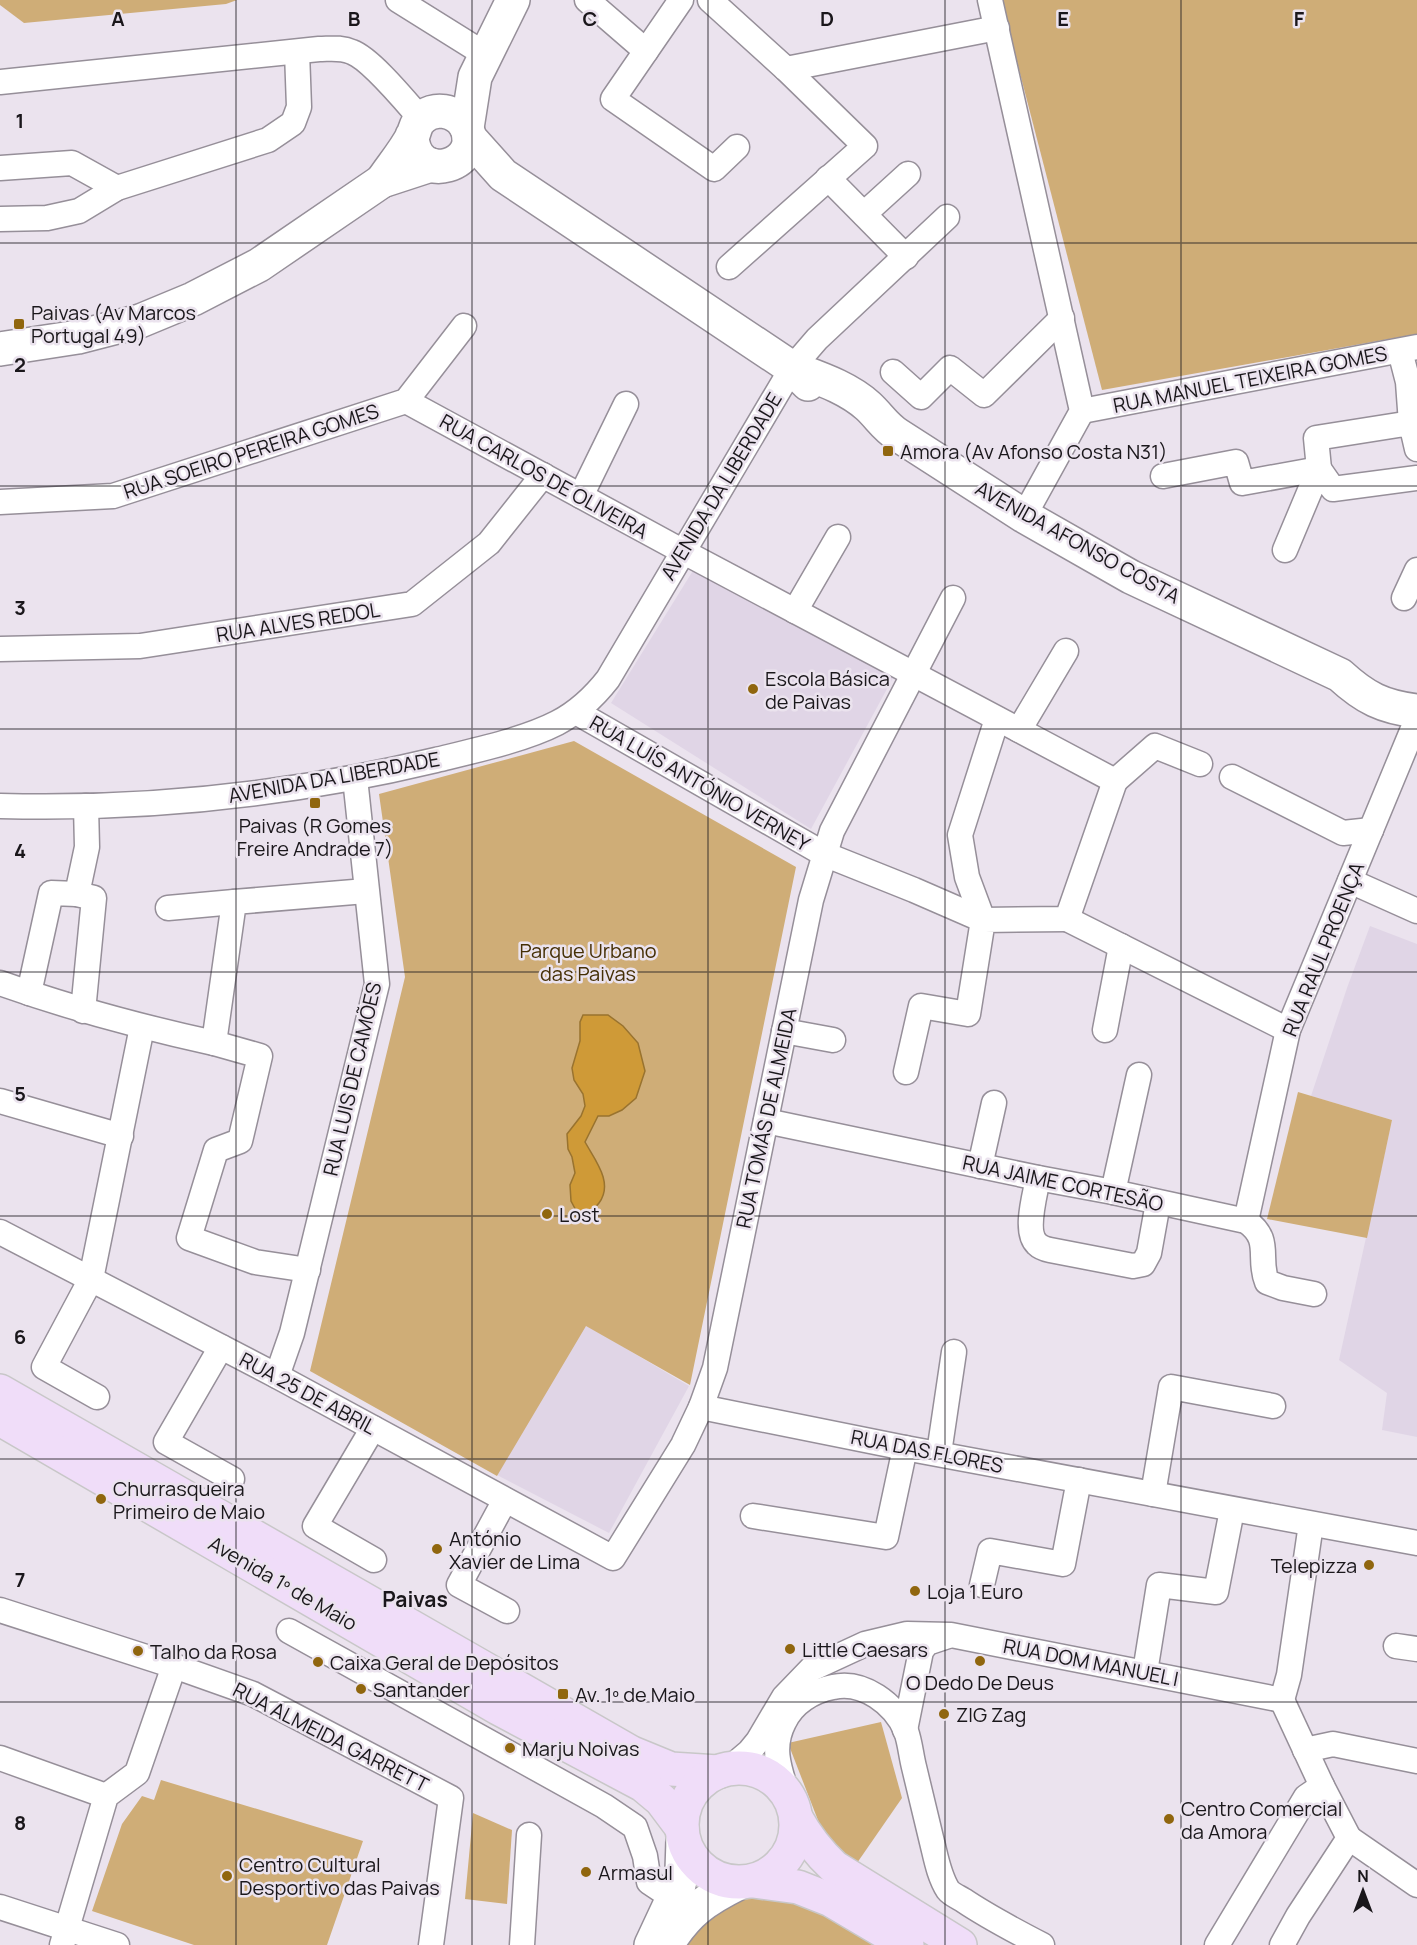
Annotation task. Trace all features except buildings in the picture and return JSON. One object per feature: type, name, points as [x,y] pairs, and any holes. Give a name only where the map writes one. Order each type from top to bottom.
[{"type":"main road","points":[[0,349],[78,337],[140,321],[193,299],[259,265],[382,181],[459,160],[465,154],[481,66],[513,0]]},
{"type":"main road","points":[[382,181],[423,122],[481,66]]},
{"type":"main road","points":[[446,111],[455,114],[503,175],[423,161],[413,145],[423,122],[446,111]]},
{"type":"main road","name":"AVENIDA AFONSO COSTA","points":[[503,175],[792,368],[826,401],[860,420],[887,428],[1024,516],[1131,577],[1340,675],[1357,690],[1376,701],[1392,708],[1417,710]]},
{"type":"main road","name":"Avenida 1º de Maio","points":[[0,1391],[639,1756],[671,1769],[724,1770]]},
{"type":"main road","name":"Avenida 1º de Maio","points":[[0,1419],[498,1708],[643,1785],[662,1800],[682,1834]]},
{"type":"main road","points":[[651,1945],[679,1885],[682,1870],[682,1816],[690,1794],[707,1777],[724,1770],[741,1768],[766,1774],[778,1782],[810,1842],[819,1854],[834,1867],[960,1945]]},
{"type":"main road","points":[[668,1945],[686,1917],[703,1903],[746,1882],[766,1876],[786,1858],[793,1846],[796,1832],[792,1806]]},
{"type":"main road","points":[[682,1834],[688,1851],[702,1869],[712,1876],[725,1881],[798,1887],[831,1900],[907,1945]]},
{"type":"street","points":[[398,0],[481,66]]},
{"type":"street","points":[[603,0],[646,51]]},
{"type":"street","points":[[681,0],[614,99],[714,169],[737,147]]},
{"type":"street","points":[[710,0],[786,69],[865,146],[729,267]]},
{"type":"street","points":[[990,0],[1082,411],[1024,516]]},
{"type":"street","points":[[786,69],[997,28]]},
{"type":"street","points":[[0,82],[339,48],[354,52],[367,62],[423,122]]},
{"type":"street","points":[[0,219],[47,218],[79,211],[117,188],[268,140],[293,123],[299,108],[297,52]]},
{"type":"street","points":[[0,168],[72,163],[117,188]]},
{"type":"street","points":[[864,214],[908,174]]},
{"type":"street","points":[[828,178],[906,257]]},
{"type":"street","name":"AVENIDA DA LIBERDADE","points":[[0,806],[86,806],[213,798],[354,778],[456,755],[537,732],[576,712],[596,694],[608,679],[792,368],[817,339],[947,217]]},
{"type":"street","points":[[893,372],[921,397],[950,368],[984,395],[1062,318]]},
{"type":"street","points":[[406,401],[464,326]]},
{"type":"street","points":[[1409,349],[1408,382],[1411,423],[1417,449]]},
{"type":"street","name":"RUA MANUEL TEIXEIRA GOMES","points":[[1082,411],[1409,349]]},
{"type":"street","name":"RUA CARLOS DE OLIVEIRA","points":[[406,401],[682,551],[1115,781]]},
{"type":"street","name":"RUA SOEIRO PEREIRA GOMES","points":[[0,502],[113,496],[406,401]]},
{"type":"street","points":[[581,496],[626,404]]},
{"type":"street","points":[[1286,550],[1319,469],[1316,438],[1411,423]]},
{"type":"street","points":[[1163,476],[1236,462],[1242,483],[1319,469]]},
{"type":"street","points":[[1319,469],[1334,489],[1417,478]]},
{"type":"street","name":"RUA ALVES REDOL","points":[[0,649],[140,646],[412,604],[489,543],[543,475]]},
{"type":"street","points":[[795,611],[838,537]]},
{"type":"street","points":[[1404,598],[1417,570]]},
{"type":"street","name":"RUA TOMÁS DE ALMEIDA","points":[[614,1558],[683,1445],[701,1407],[715,1368],[811,900],[832,831],[953,598]]},
{"type":"street","points":[[1019,730],[1066,651]]},
{"type":"street","name":"RUA LUÍS ANTÓNIO VERNEY","points":[[576,712],[824,854],[983,920]]},
{"type":"street","points":[[906,1072],[921,1006],[968,1014],[983,920],[967,877],[960,836],[998,718]]},
{"type":"street","name":"RUA RAUL PROENÇA","points":[[1246,1221],[1288,1030],[1417,719]]},
{"type":"street","points":[[1067,919],[1115,781],[1155,746],[1200,764]]},
{"type":"street","points":[[1232,777],[1343,834],[1371,830]]},
{"type":"street","name":"RUA LUIS DE CAMÕES","points":[[277,1376],[292,1333],[377,984],[354,778]]},
{"type":"street","points":[[77,894],[87,847],[86,806]]},
{"type":"street","points":[[1350,881],[1417,911]]},
{"type":"street","points":[[168,908],[366,891]]},
{"type":"street","points":[[29,993],[51,893],[77,894],[94,898],[83,1011]]},
{"type":"street","points":[[214,1043],[234,902]]},
{"type":"street","points":[[983,920],[1067,919],[1288,1030]]},
{"type":"street","points":[[1105,1030],[1121,946]]},
{"type":"street","points":[[0,983],[83,1011],[260,1056],[240,1141],[216,1150],[189,1238],[255,1262],[308,1270]]},
{"type":"street","points":[[97,1397],[44,1367],[91,1279],[142,1027]]},
{"type":"street","points":[[784,1031],[833,1040]]},
{"type":"street","points":[[1113,1192],[1139,1075]]},
{"type":"street","points":[[0,1101],[121,1136]]},
{"type":"street","points":[[980,1166],[994,1103]]},
{"type":"street","name":"RUA JAIME CORTESÃO","points":[[766,1121],[1246,1221]]},
{"type":"street","points":[[1038,1178],[1030,1221],[1030,1235],[1037,1245],[1050,1250],[1133,1266],[1143,1264],[1149,1253],[1158,1203]]},
{"type":"street","points":[[1246,1221],[1256,1228],[1262,1240],[1263,1272],[1267,1282],[1283,1288],[1314,1294]]},
{"type":"street","name":"RUA 25 DE ABRIL","points":[[0,1232],[277,1376],[614,1558]]},
{"type":"street","points":[[221,1347],[166,1442],[232,1479]]},
{"type":"street","points":[[939,1453],[954,1352]]},
{"type":"street","points":[[1153,1494],[1171,1387],[1273,1407]]},
{"type":"street","name":"RUA DAS FLORES","points":[[701,1407],[905,1448],[1417,1543]]},
{"type":"street","points":[[373,1428],[315,1526],[374,1560]]},
{"type":"street","points":[[753,1516],[886,1538],[905,1448]]},
{"type":"street","points":[[982,1585],[990,1551],[1063,1564],[1079,1480]]},
{"type":"street","points":[[505,1500],[459,1585],[507,1611]]},
{"type":"street","points":[[1145,1672],[1159,1585],[1216,1592],[1232,1510]]},
{"type":"street","points":[[1311,1524],[1289,1675],[1282,1700],[1349,1838],[1417,1885]]},
{"type":"street","name":"RUA ALMEIDA GARRETT","points":[[0,1610],[253,1694],[451,1798],[431,1945]]},
{"type":"street","points":[[289,1631],[594,1801],[635,1827],[645,1856],[649,1882],[673,1898]]},
{"type":"street","name":"RUA DOM MANUEL I","points":[[724,1770],[749,1752],[784,1697],[811,1669],[865,1644],[907,1634],[951,1635],[1282,1700]]},
{"type":"street","points":[[905,1730],[921,1651],[927,1643],[951,1635]]},
{"type":"street","points":[[64,1938],[106,1796],[137,1773],[174,1666]]},
{"type":"street","points":[[792,1806],[777,1761],[776,1746],[779,1732],[789,1712],[818,1690],[836,1686],[851,1686],[880,1698],[892,1710],[905,1730],[937,1863],[949,1891],[983,1914],[1042,1945]]},
{"type":"street","points":[[1305,1750],[1333,1744],[1417,1761]]},
{"type":"street","points":[[0,1758],[106,1796]]},
{"type":"street","points":[[1217,1945],[1306,1797],[1322,1786]]},
{"type":"street","points":[[522,1945],[529,1835]]},
{"type":"street","points":[[1282,1945],[1298,1916],[1349,1838]]},
{"type":"street","points":[[0,1906],[64,1938],[117,1945]]},
{"type":"shaded area","name":"Escola Básica de Paivas","points":[[694,569],[894,676],[811,829],[611,703]]},
{"type":"shaded area","points":[[1370,926],[1417,944],[1417,1437],[1382,1430],[1387,1393],[1339,1360],[1392,1120],[1311,1096]]},
{"type":"shaded area","points":[[583,1015],[608,1015],[623,1026],[638,1043],[645,1071],[636,1098],[622,1110],[609,1116],[598,1116],[585,1142],[598,1164],[605,1188],[597,1206],[590,1212],[579,1216],[571,1201],[570,1185],[575,1173],[568,1149],[567,1134],[581,1116],[585,1106],[583,1094],[574,1080],[572,1068],[580,1041],[580,1022]]},
{"type":"shaded area","points":[[583,1323],[689,1386],[609,1533],[497,1475]]},
{"type":"green space","points":[[0,0],[237,0],[226,4],[24,23],[0,5]]},
{"type":"green space","points":[[1001,0],[1417,0],[1417,334],[1102,390]]},
{"type":"green space","name":"Parque Urbano das Paivas","points":[[574,741],[796,867],[690,1385],[586,1326],[497,1476],[310,1371],[405,977],[379,794]]},
{"type":"green space","points":[[1298,1092],[1392,1120],[1367,1238],[1267,1219]]},
{"type":"green space","points":[[881,1722],[902,1798],[857,1863],[828,1846],[788,1743]]},
{"type":"green space","name":"Centro Cultural Desportivo das Paivas","points":[[161,1780],[363,1841],[327,1945],[194,1945],[92,1911],[122,1824],[142,1796],[154,1800]]},
{"type":"green space","points":[[473,1813],[512,1830],[507,1904],[465,1899]]},
{"type":"green space","points":[[769,1896],[815,1905],[883,1945],[680,1945],[693,1922],[734,1901]]},
{"type":"place","name":"Paivas (Av Marcos Portugal 49)","points":[[19,324]]},
{"type":"place","name":"Amora (Av Afonso Costa N31)","points":[[888,451]]},
{"type":"place","name":"Escola Básica de Paivas","points":[[753,689]]},
{"type":"place","name":"Paivas (R Gomes Freire Andrade 7)","points":[[315,803]]},
{"type":"place","name":"Lost","points":[[547,1214]]},
{"type":"place","name":"Churrasqueira Primeiro de Maio","points":[[101,1499]]},
{"type":"place","name":"António Xavier de Lima","points":[[437,1549]]},
{"type":"place","name":"Telepizza","points":[[1369,1565]]},
{"type":"place","name":"Loja 1 Euro","points":[[915,1591]]},
{"type":"place","name":"Little Caesars","points":[[790,1649]]},
{"type":"place","name":"Talho da Rosa","points":[[138,1651]]},
{"type":"place","name":"O Dedo De Deus","points":[[980,1661]]},
{"type":"place","name":"Caixa Geral de Depósitos","points":[[318,1662]]},
{"type":"place","name":"Santander","points":[[361,1689]]},
{"type":"place","name":"Av. 1º de Maio","points":[[563,1694]]},
{"type":"place","name":"ZIG Zag","points":[[944,1714]]},
{"type":"place","name":"Marju Noivas","points":[[510,1748]]},
{"type":"place","name":"Centro Comercial da Amora","points":[[1169,1819]]},
{"type":"place","name":"Armasul","points":[[586,1872]]},
{"type":"place","name":"Centro Cultural Desportivo das Paivas","points":[[227,1876]]},
{"type":"district","name":"Paivas","points":[[415,1599]]}]
